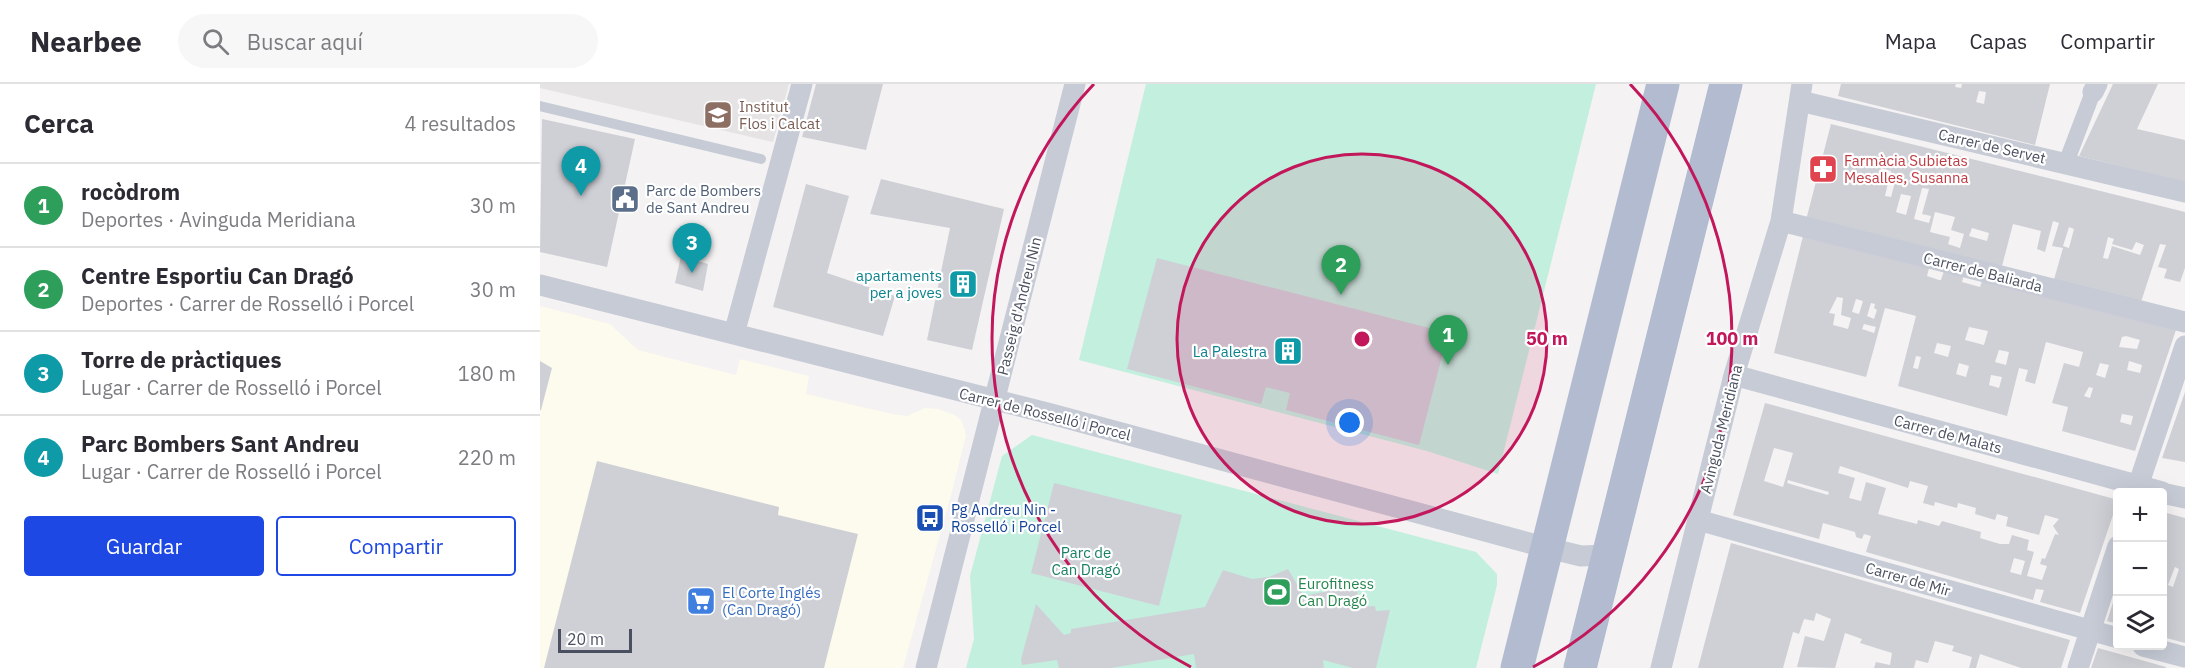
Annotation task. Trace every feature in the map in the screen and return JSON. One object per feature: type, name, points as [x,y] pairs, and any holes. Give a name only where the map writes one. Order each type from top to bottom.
[{"type":"main road","points":[[1517,668],[1663,84]]},
{"type":"main road","points":[[1580,668],[1725,84]]},
{"type":"street","points":[[734,334],[802,84]]},
{"type":"street","name":"Passeig d'Andreu Nin","points":[[926,668],[1075,84]]},
{"type":"street","points":[[2066,164],[2095,88]]},
{"type":"street","name":"Carrer de Servet","points":[[1801,92],[2066,164],[2185,192]]},
{"type":"street","name":"Avinguda Meridiana","points":[[1661,668],[1734,375],[1781,220],[1801,92]]},
{"type":"street","name":"Carrer de Baliarda","points":[[1781,220],[2185,322]]},
{"type":"street","name":"Carrer de Rosselló i Porcel","points":[[540,285],[994,400],[1548,548]]},
{"type":"street","points":[[2138,488],[2185,346]]},
{"type":"street","name":"Carrer de Malats","points":[[1734,375],[2130,488]]},
{"type":"street","name":"Carrer de Malats","points":[[2167,493],[2185,498]]},
{"type":"street","name":"Carrer de Mir","points":[[1698,520],[2113,637]]},
{"type":"street","points":[[1548,548],[1581,556],[1608,555]]},
{"type":"street","points":[[2078,668],[2113,561]]},
{"type":"street","points":[[2160,650],[2185,657]]},
{"type":"lane","points":[[540,105],[761,159]]},
{"type":"shaded area","name":"Institut Flos i Calcat","points":[[540,84],[789,84],[773,142],[540,88]]},
{"type":"shaded area","points":[[540,306],[610,324],[638,350],[736,375],[740,359],[809,376],[806,394],[907,416],[925,408],[938,409],[955,415],[962,421],[966,435],[903,668],[540,668]]},
{"type":"green space","points":[[1146,84],[1596,84],[1498,474],[1427,451],[1079,360]]},
{"type":"green space","name":"Parc de Can Dragó","points":[[1032,435],[1476,552],[1497,574],[1497,585],[1476,668],[966,668],[974,639],[970,576],[1002,456]]},
{"type":"building","points":[[816,84],[883,84],[866,150],[802,137]]},
{"type":"building","points":[[1841,84],[1956,84],[1955,87],[1961,88],[1962,84],[2050,84],[2035,145],[1838,96]],"holes":[[[1979,91],[1986,92],[1984,104],[1976,102]]]},
{"type":"building","points":[[2113,84],[2158,84],[2137,129],[2185,140],[2185,182],[2079,156]]},
{"type":"building","points":[[542,119],[635,139],[607,267],[540,252]]},
{"type":"building","points":[[1831,124],[2185,212],[2185,268],[2180,282],[2164,278],[2167,269],[2158,267],[2166,245],[2160,244],[2140,305],[2053,283],[2063,248],[2052,246],[2059,223],[2053,221],[2045,252],[2037,249],[2041,231],[2013,224],[2001,270],[1806,220]],"holes":[[[1881,168],[1891,171],[1889,180],[1895,182],[1891,197],[1885,196],[1889,179],[1879,176]],[[1922,188],[1929,189],[1922,214],[1931,216],[1929,223],[1914,219]],[[1901,194],[1911,196],[1906,215],[1896,212]],[[1935,212],[1955,217],[1951,230],[1964,234],[1960,248],[1948,244],[1950,237],[1930,232]],[[2069,227],[2074,229],[2069,248],[2063,246]],[[1972,228],[1989,233],[1987,241],[1969,236]],[[2108,237],[2114,239],[2112,244],[2132,250],[2136,242],[2144,245],[2140,255],[2112,246],[2108,259],[2103,258]]]},
{"type":"building","name":"apartaments per a joves","points":[[881,179],[1004,209],[972,350],[927,340],[950,228],[870,214]]},
{"type":"building","name":"apartaments per a joves","points":[[806,184],[849,196],[827,273],[895,296],[883,336],[773,307]]},
{"type":"building","points":[[1804,232],[1930,264],[1927,276],[1939,280],[1945,268],[1964,273],[1962,282],[1980,287],[1983,278],[2177,327],[2135,451],[2062,431],[2068,407],[2052,403],[2064,363],[2079,367],[2083,352],[2046,342],[2035,384],[2025,381],[2028,370],[2019,368],[2007,416],[1898,386],[1916,316],[1885,308],[1866,377],[1774,353]],"holes":[[[1837,297],[1843,298],[1841,315],[1851,318],[1848,329],[1833,325],[1835,314],[1829,313]],[[1856,299],[1863,301],[1859,314],[1852,312]],[[1871,303],[1875,304],[1874,308],[1877,310],[1874,319],[1867,316]],[[1864,324],[1876,327],[1874,333],[1862,329]],[[1969,327],[1988,331],[1984,345],[1965,340]],[[2122,337],[2140,340],[2137,349],[2119,347]],[[1937,343],[1951,346],[1948,357],[1934,353]],[[1999,350],[2009,352],[2006,365],[1995,362]],[[1916,356],[1921,357],[1918,369],[1913,368]],[[2129,361],[2142,365],[2140,373],[2127,370]],[[1959,363],[1969,366],[1966,377],[1956,374]],[[2100,363],[2109,365],[2105,378],[2096,375]],[[1991,375],[2002,377],[1999,388],[1989,385]],[[2089,387],[2093,388],[2090,398],[2084,396]],[[2122,414],[2133,416],[2131,425],[2120,422]]]},
{"type":"building","points":[[681,256],[708,264],[703,291],[675,283]]},
{"type":"building","name":"La Palestra","points":[[1157,258],[1448,333],[1419,445],[1286,410],[1290,393],[1266,387],[1261,404],[1127,369]]},
{"type":"building","points":[[540,361],[552,368],[541,410],[540,410]]},
{"type":"building","points":[[2185,392],[2185,462],[2162,458]]},
{"type":"building","points":[[1765,403],[2113,499],[2113,515],[2080,613],[2040,602],[2044,590],[2036,589],[2033,600],[1866,552],[1871,536],[1864,534],[1862,539],[1856,537],[1855,532],[1823,523],[1819,539],[1733,515]],"holes":[[[1774,448],[1793,453],[1783,487],[1764,481]],[[1840,466],[1908,488],[1910,481],[1928,486],[1923,503],[1934,506],[1935,502],[1957,508],[1958,503],[1976,508],[1975,514],[1995,520],[1997,514],[2008,517],[2006,526],[2039,535],[2045,515],[2059,519],[2053,526],[2059,535],[2055,534],[2045,559],[2042,558],[2040,564],[2047,566],[2042,580],[2027,576],[2034,552],[2027,550],[2029,540],[2012,535],[2009,544],[2000,544],[1980,538],[1981,532],[1942,521],[1939,526],[1918,520],[1917,524],[1878,514],[1886,488],[1866,482],[1861,501],[1849,498],[1855,478],[1838,473]],[[1788,480],[1829,492],[1828,495],[1787,483]],[[2014,558],[2025,561],[2021,575],[2010,572]]]},
{"type":"building","name":"El Corte Inglés (Can Dragó)","points":[[597,461],[779,507],[778,515],[858,534],[824,668],[544,668]]},
{"type":"building","points":[[1054,483],[1182,515],[1159,606],[1031,573]]},
{"type":"building","points":[[2167,513],[2185,518],[2185,643],[2167,638]],"holes":[[[2175,567],[2179,569],[2173,587],[2168,585]]]},
{"type":"building","points":[[1731,543],[2070,640],[2061,668],[2021,668],[1980,654],[1976,668],[1969,668],[1972,657],[1952,651],[1954,646],[1935,641],[1928,663],[1916,660],[1914,668],[1874,668],[1876,662],[1890,665],[1892,653],[1860,643],[1862,639],[1845,633],[1835,668],[1797,667],[1805,636],[1824,641],[1831,619],[1816,613],[1814,621],[1804,619],[1799,634],[1793,632],[1783,668],[1698,668]]},
{"type":"building","name":"Eurofitness Can Dragó","points":[[1288,569],[1304,596],[1356,585],[1360,607],[1375,606],[1376,611],[1390,610],[1376,668],[1353,668],[1323,660],[1324,668],[1196,668],[1194,654],[1111,668],[1059,668],[1057,660],[1022,665],[1021,659],[1036,604],[1064,635],[1071,633],[1071,629],[1205,607],[1223,570],[1252,579],[1269,577]]},
{"type":"building","points":[[2113,602],[2113,623],[2107,621]]},
{"type":"building","points":[[2098,648],[2166,667],[2166,668],[2091,668]]},
{"type":"place","name":"Institut Flos i Calcat","points":[[718,115]]},
{"type":"place","name":"Farmàcia Subietas Mesalles, Susanna","points":[[1823,169]]},
{"type":"place","name":"Parc Bombers Sant Andreu","points":[[581,196]]},
{"type":"place","name":"Parc de Bombers de Sant Andreu","points":[[625,199]]},
{"type":"place","name":"Torre de pràctiques","points":[[692,273]]},
{"type":"place","name":"apartaments per a joves","points":[[963,284]]},
{"type":"place","name":"Centre Esportiu Can Dragó","points":[[1341,295]]},
{"type":"place","name":"La Palestra","points":[[1288,351]]},
{"type":"place","name":"rocòdrom","points":[[1448,365]]},
{"type":"place","name":"Pg Andreu Nin - Rosselló i Porcel","points":[[930,518]]},
{"type":"place","name":"Eurofitness Can Dragó","points":[[1277,592]]},
{"type":"place","name":"El Corte Inglés (Can Dragó)","points":[[701,601]]}]
